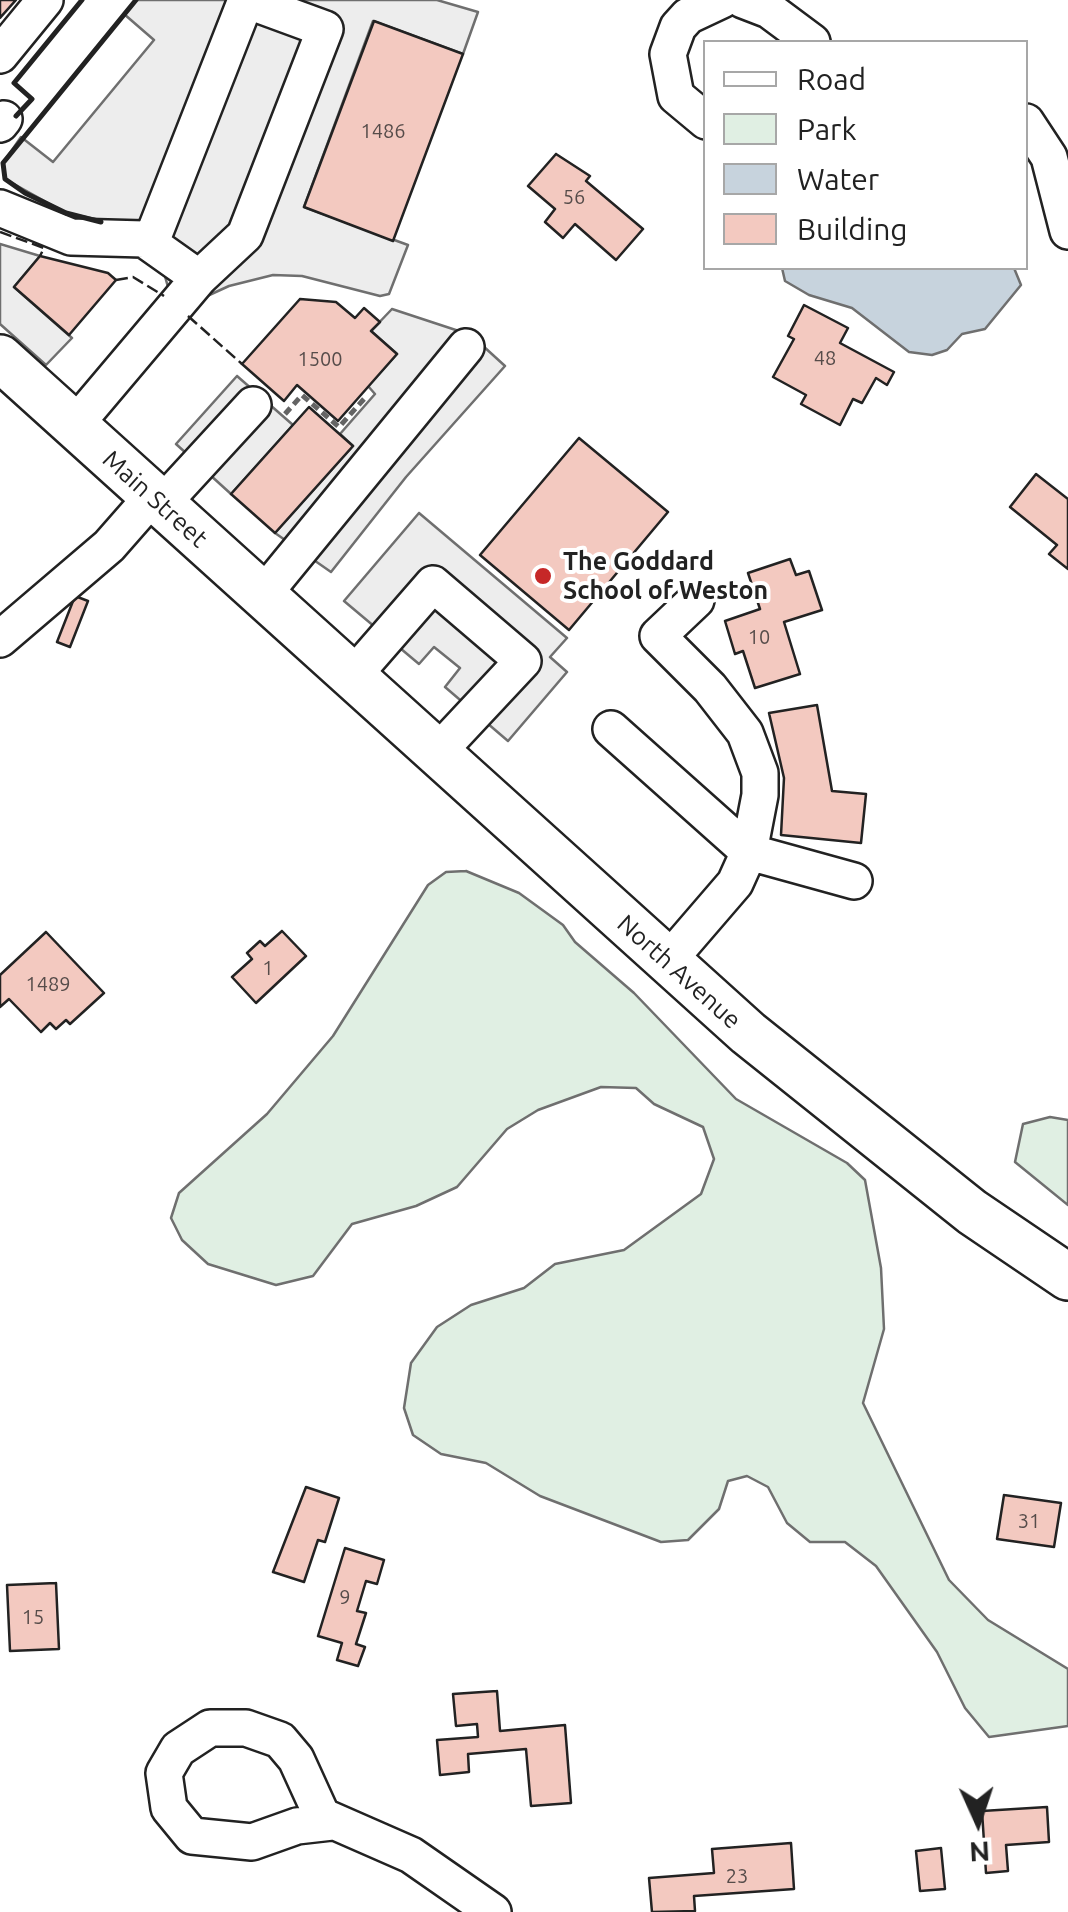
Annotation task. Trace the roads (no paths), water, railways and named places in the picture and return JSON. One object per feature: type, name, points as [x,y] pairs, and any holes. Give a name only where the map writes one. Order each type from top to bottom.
[{"type":"main road","name":"Main Street","points":[[0,358],[311,640]]},
{"type":"main road","name":"North Avenue","points":[[311,640],[779,1059],[972,1212],[1068,1277]]},
{"type":"street","points":[[2,47],[45,0]]},
{"type":"street","points":[[74,426],[200,278],[246,235],[325,29],[246,0],[151,242]]},
{"type":"street","points":[[703,118],[676,96],[668,54],[678,27],[688,16],[722,0]]},
{"type":"street","points":[[743,0],[769,10],[809,40]]},
{"type":"street","points":[[1028,125],[1048,157],[1068,230]]},
{"type":"street","points":[[0,208],[71,237],[151,242],[200,278]]},
{"type":"street","points":[[262,596],[466,347]]},
{"type":"street","points":[[0,639],[109,546],[253,405]]},
{"type":"street","points":[[352,677],[433,584],[522,660],[436,754]]},
{"type":"street","points":[[667,962],[725,898],[749,852],[760,794],[755,752],[728,710],[658,636],[696,600]]},
{"type":"street","points":[[611,730],[749,852],[854,881]]},
{"type":"street","points":[[332,1822],[298,1826],[252,1842],[192,1836],[170,1808],[164,1773],[178,1749],[210,1728],[246,1728],[280,1740],[296,1759],[322,1816],[411,1855],[493,1912]]},
{"type":"water","points":[[782,270],[1015,270],[1021,285],[985,329],[962,334],[947,350],[932,355],[909,352],[852,308],[809,295],[785,281]]},
{"type":"place","name":"The Goddard School of Weston","points":[[543,576]]}]
